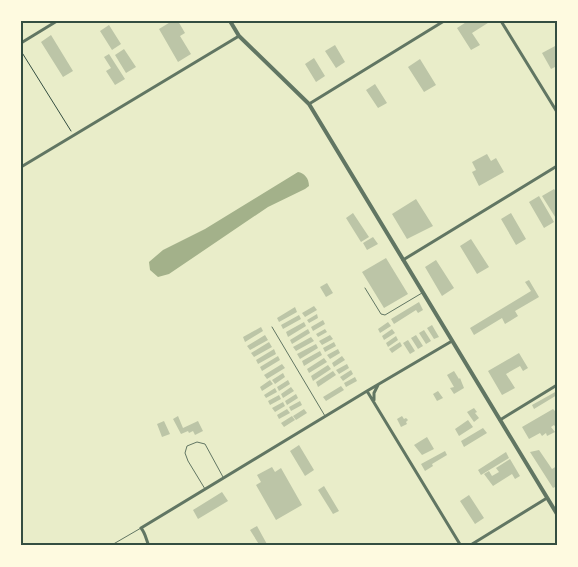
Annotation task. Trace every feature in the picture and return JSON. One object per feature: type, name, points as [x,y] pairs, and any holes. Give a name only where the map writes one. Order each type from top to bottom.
[{"type":"street","points":[[21,43],[57,21]]},
{"type":"street","points":[[230,21],[240,36],[309,104],[557,514]]},
{"type":"street","points":[[309,104],[444,21]]},
{"type":"street","points":[[501,21],[557,112]]},
{"type":"street","points":[[21,167],[240,36]]},
{"type":"street","points":[[403,260],[557,166]]},
{"type":"street","points":[[149,546],[146,540],[147,536],[141,528],[452,341]]},
{"type":"street","points":[[376,406],[374,393],[382,382]]},
{"type":"street","points":[[500,420],[557,385]]},
{"type":"street","points":[[366,391],[461,546]]},
{"type":"street","points":[[469,546],[547,498]]},
{"type":"lane","points":[[365,288],[381,314],[385,315],[423,292]]},
{"type":"lane","points":[[272,327],[325,416]]},
{"type":"lane","points":[[205,489],[188,461],[185,453],[187,446],[197,442],[205,444],[224,478]]},
{"type":"lane","points":[[110,546],[141,528]]},
{"type":"path","points":[[21,51],[74,136]]},
{"type":"shaded area","points":[[298,172],[307,178],[309,186],[305,189],[268,207],[169,274],[158,277],[150,270],[149,262],[163,250],[205,229]]},
{"type":"building","points":[[172,21],[178,21],[185,33],[180,36],[191,54],[178,62],[159,29]]},
{"type":"building","points":[[468,21],[491,21],[472,33],[480,45],[471,50],[457,28]]},
{"type":"building","points":[[109,25],[121,44],[112,50],[100,31]]},
{"type":"building","points":[[51,35],[73,71],[63,77],[41,42]]},
{"type":"building","points":[[335,45],[345,62],[336,68],[325,51]]},
{"type":"building","points":[[557,45],[557,66],[551,69],[542,53]]},
{"type":"building","points":[[124,49],[136,67],[126,73],[115,55]]},
{"type":"building","points":[[109,54],[125,79],[115,85],[106,71],[111,68],[104,57]]},
{"type":"building","points":[[314,58],[325,76],[316,82],[305,64]]},
{"type":"building","points":[[420,59],[436,85],[424,92],[408,67]]},
{"type":"building","points":[[375,84],[387,103],[378,108],[366,90]]},
{"type":"building","points":[[487,154],[491,161],[496,158],[504,172],[479,186],[472,172],[476,170],[472,162]]},
{"type":"building","points":[[554,189],[557,193],[557,220],[542,196]]},
{"type":"building","points":[[539,196],[554,222],[544,228],[529,202]]},
{"type":"building","points":[[416,199],[433,226],[407,239],[392,214]]},
{"type":"building","points":[[353,213],[369,237],[361,242],[346,218]]},
{"type":"building","points":[[511,213],[526,239],[516,245],[501,219]]},
{"type":"building","points":[[373,237],[378,244],[367,250],[363,243]]},
{"type":"building","points":[[471,239],[489,267],[477,274],[460,246]]},
{"type":"building","points":[[386,258],[408,294],[384,308],[362,272]]},
{"type":"building","points":[[436,260],[454,288],[442,296],[425,267]]},
{"type":"building","points":[[529,280],[539,297],[515,311],[518,316],[505,324],[502,318],[474,335],[470,328],[531,291],[525,282]]},
{"type":"building","points":[[327,283],[333,293],[326,297],[320,287]]},
{"type":"building","points":[[419,302],[423,310],[418,313],[416,310],[394,324],[391,319]]},
{"type":"building","points":[[314,306],[317,310],[305,317],[302,313]]},
{"type":"building","points":[[295,307],[297,312],[279,322],[277,318]]},
{"type":"building","points":[[317,314],[318,318],[309,323],[307,320]]},
{"type":"building","points":[[299,315],[301,319],[283,329],[281,325]]},
{"type":"building","points":[[323,320],[325,324],[313,331],[311,327]]},
{"type":"building","points":[[304,322],[306,326],[288,337],[286,332]]},
{"type":"building","points":[[388,322],[391,326],[380,333],[378,329]]},
{"type":"building","points":[[432,325],[439,337],[434,339],[427,328]]},
{"type":"building","points":[[261,327],[263,331],[245,342],[243,337]]},
{"type":"building","points":[[308,329],[310,333],[292,344],[290,340]]},
{"type":"building","points":[[325,329],[327,332],[318,337],[316,334]]},
{"type":"building","points":[[392,329],[395,333],[384,340],[382,336]]},
{"type":"building","points":[[424,330],[431,341],[426,344],[419,333]]},
{"type":"building","points":[[265,335],[268,340],[250,350],[247,346]]},
{"type":"building","points":[[330,335],[333,339],[322,345],[319,341]]},
{"type":"building","points":[[416,335],[423,346],[418,349],[411,338]]},
{"type":"building","points":[[396,336],[398,340],[388,347],[386,343]]},
{"type":"building","points":[[311,337],[314,341],[296,351],[293,347]]},
{"type":"building","points":[[408,340],[415,351],[410,354],[403,343]]},
{"type":"building","points":[[269,342],[272,347],[254,357],[251,353]]},
{"type":"building","points":[[334,342],[336,346],[325,352],[323,348]]},
{"type":"building","points":[[400,342],[402,346],[392,353],[389,349]]},
{"type":"building","points":[[316,344],[318,348],[300,359],[297,354]]},
{"type":"building","points":[[274,349],[276,354],[258,364],[256,360]]},
{"type":"building","points":[[338,349],[340,353],[330,359],[327,355]]},
{"type":"building","points":[[320,351],[322,355],[304,366],[302,361]]},
{"type":"building","points":[[519,353],[528,368],[523,371],[520,366],[506,374],[515,388],[502,395],[488,371]]},
{"type":"building","points":[[278,356],[280,360],[262,371],[260,367]]},
{"type":"building","points":[[342,356],[345,360],[334,367],[332,363]]},
{"type":"building","points":[[324,358],[327,362],[309,373],[307,369]]},
{"type":"building","points":[[282,364],[285,368],[267,379],[264,375]]},
{"type":"building","points":[[347,364],[349,368],[339,374],[336,370]]},
{"type":"building","points":[[328,365],[331,369],[313,381],[311,376]]},
{"type":"building","points":[[351,370],[353,374],[343,381],[340,377]]},
{"type":"building","points":[[333,371],[336,375],[318,387],[316,382]]},
{"type":"building","points":[[454,371],[460,378],[464,388],[454,394],[450,388],[454,387],[447,375]]},
{"type":"building","points":[[283,373],[285,377],[275,384],[272,380]]},
{"type":"building","points":[[355,377],[357,381],[346,387],[344,383]]},
{"type":"building","points":[[270,380],[273,384],[262,391],[260,387]]},
{"type":"building","points":[[288,380],[290,384],[279,391],[277,387]]},
{"type":"building","points":[[341,386],[344,390],[326,401],[323,397]]},
{"type":"building","points":[[291,387],[294,391],[283,398],[281,394]]},
{"type":"building","points":[[275,388],[277,392],[266,398],[264,395]]},
{"type":"building","points":[[438,391],[443,398],[437,401],[433,394]]},
{"type":"building","points":[[557,391],[557,395],[534,409],[532,405]]},
{"type":"building","points":[[296,394],[298,398],[287,405],[285,401]]},
{"type":"building","points":[[279,395],[281,399],[270,405],[268,401]]},
{"type":"building","points":[[300,401],[302,405],[291,411],[289,407]]},
{"type":"building","points":[[283,402],[285,406],[275,412],[272,408]]},
{"type":"building","points":[[474,408],[479,418],[474,422],[467,412]]},
{"type":"building","points":[[287,409],[290,413],[279,419],[277,415]]},
{"type":"building","points":[[304,409],[307,413],[296,420],[293,416]]},
{"type":"building","points":[[553,409],[557,413],[557,429],[554,425],[551,427],[555,432],[547,436],[546,433],[542,436],[540,433],[529,439],[522,427]]},
{"type":"building","points":[[178,416],[183,428],[198,421],[203,431],[195,435],[193,431],[181,434],[173,419]]},
{"type":"building","points":[[292,416],[295,420],[284,427],[281,423]]},
{"type":"building","points":[[402,416],[408,420],[407,424],[401,427],[397,419]]},
{"type":"building","points":[[468,420],[473,427],[459,436],[455,429]]},
{"type":"building","points":[[164,421],[170,434],[162,437],[157,424]]},
{"type":"building","points":[[483,428],[487,433],[464,447],[461,441]]},
{"type":"building","points":[[427,437],[434,449],[422,455],[414,445]]},
{"type":"building","points":[[299,445],[314,470],[305,476],[290,451]]},
{"type":"building","points":[[539,450],[552,469],[557,466],[557,486],[553,488],[530,452]]},
{"type":"building","points":[[445,451],[447,455],[432,464],[433,466],[425,471],[421,464]]},
{"type":"building","points":[[506,452],[509,458],[481,475],[478,470]]},
{"type":"building","points":[[510,459],[520,476],[515,479],[512,474],[493,486],[484,474],[489,471],[492,476],[499,472],[496,468]]},
{"type":"building","points":[[272,467],[275,472],[281,468],[302,505],[276,520],[256,485],[261,482],[257,475]]},
{"type":"building","points":[[324,486],[339,511],[333,514],[318,490]]},
{"type":"building","points":[[222,492],[228,501],[198,519],[193,510]]},
{"type":"building","points":[[469,495],[484,518],[475,524],[460,501]]},
{"type":"building","points":[[257,526],[268,546],[260,546],[250,530]]}]
